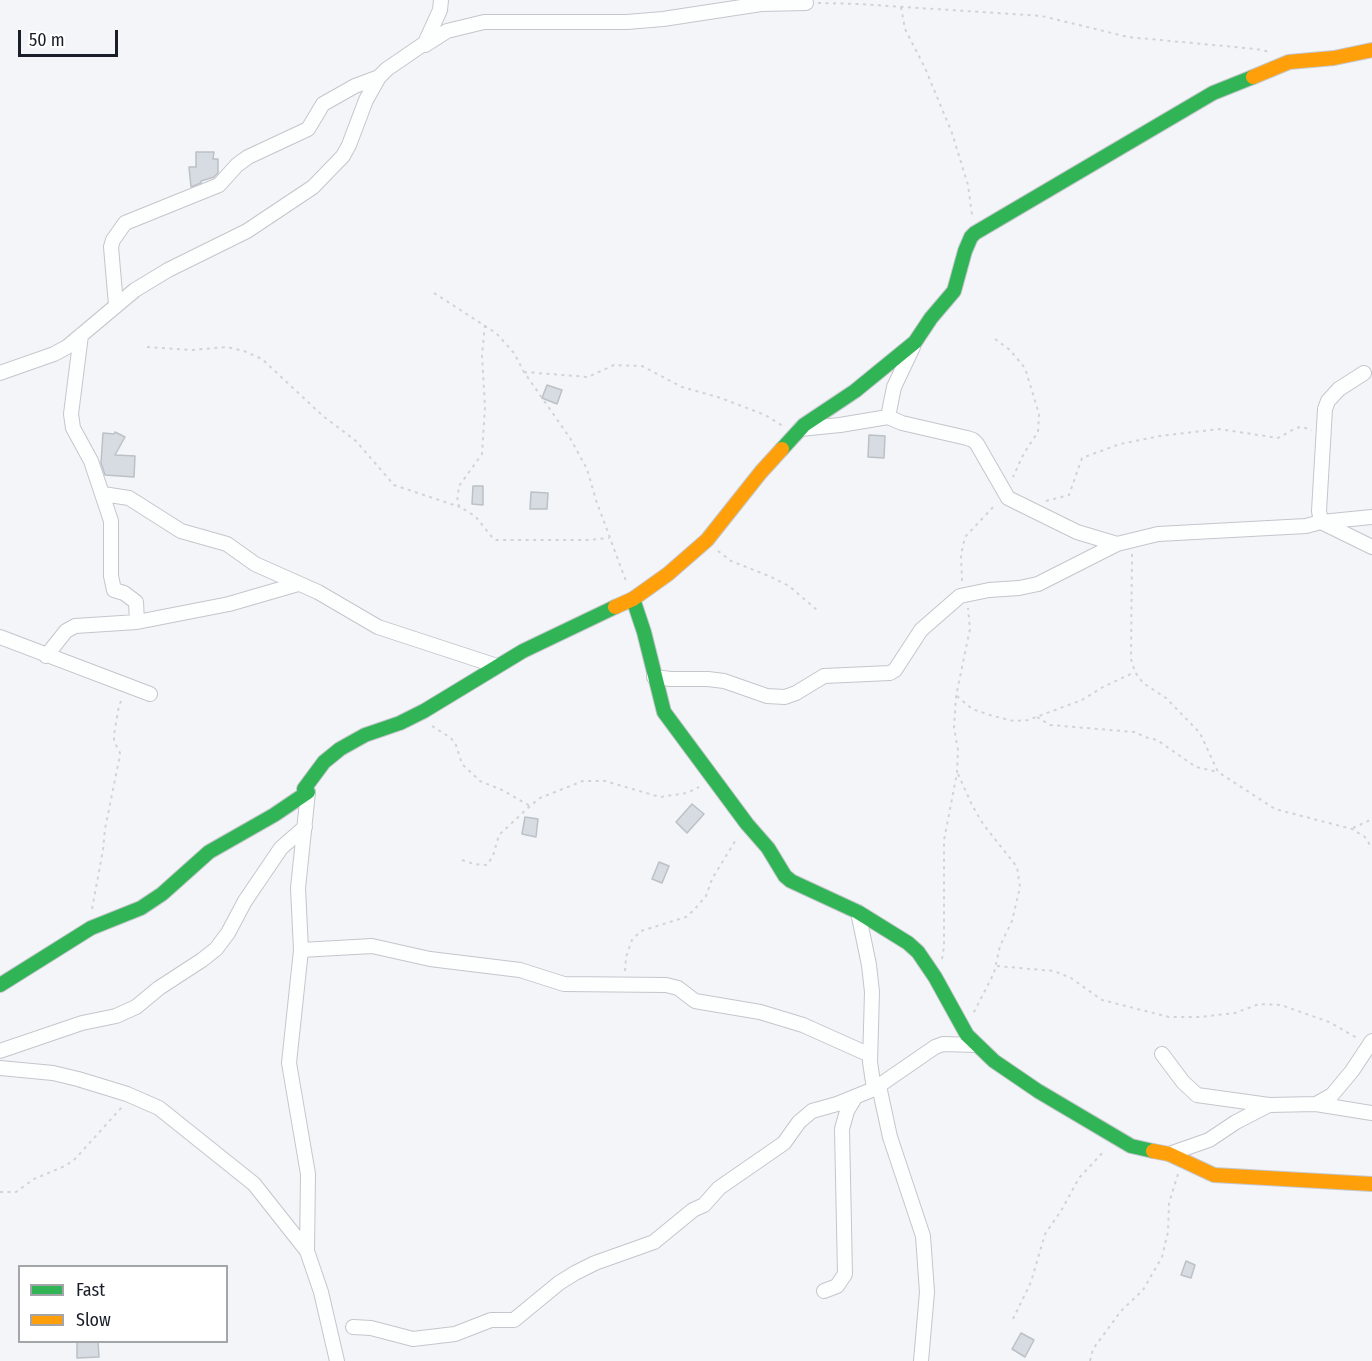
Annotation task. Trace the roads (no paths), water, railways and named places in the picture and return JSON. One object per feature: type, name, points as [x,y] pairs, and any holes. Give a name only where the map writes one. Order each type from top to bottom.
[{"type":"street","points":[[0,373],[54,354],[67,347],[116,305],[149,281],[247,231],[313,187],[343,156],[350,145],[366,100],[379,78],[387,69],[425,43],[440,10],[441,0]]},
{"type":"street","points":[[413,51],[447,32],[484,22],[627,22],[663,19],[761,4],[807,3]]},
{"type":"street","points":[[888,417],[894,387],[915,342],[931,318],[954,291],[965,251],[975,233],[1213,93],[1289,62],[1334,58],[1370,51]]},
{"type":"street","points":[[116,305],[111,247],[113,240],[125,224],[219,184],[237,165],[249,157],[308,129],[323,104],[355,86],[379,78]]},
{"type":"street","points":[[81,335],[70,414],[73,428],[91,461],[111,521],[111,576],[114,590],[124,593],[136,602],[137,622]]},
{"type":"street","points":[[307,1251],[308,1174],[289,1063],[301,950],[298,888],[308,792],[304,789],[324,762],[340,749],[364,735],[400,723],[424,711],[497,666],[582,621],[633,599],[668,574],[707,540],[761,472],[798,431],[864,385],[915,342]]},
{"type":"street","points":[[1321,522],[1319,511],[1325,409],[1328,401],[1339,389],[1364,373]]},
{"type":"street","points":[[798,431],[888,417],[973,440],[1008,498],[1077,532],[1117,544]]},
{"type":"street","points":[[103,494],[129,498],[181,531],[226,544],[255,564],[318,592],[378,627],[497,666]]},
{"type":"street","points":[[654,677],[724,681],[767,696],[785,697],[824,676],[890,673],[896,670],[921,630],[964,595],[1038,584],[1068,567],[1132,539],[1158,534],[1306,526],[1321,522],[1372,517]]},
{"type":"street","points":[[1321,522],[1372,547]]},
{"type":"street","points":[[46,656],[66,631],[75,626],[137,622],[229,604],[298,584]]},
{"type":"street","points":[[633,599],[644,632],[664,712],[747,824],[768,848],[785,876],[791,881],[858,912],[908,942],[927,964],[966,1033],[975,1045],[994,1062],[1131,1146],[1176,1156],[1214,1175],[1372,1184]]},
{"type":"street","points":[[0,637],[150,694]]},
{"type":"street","points":[[0,986],[85,932],[141,908],[182,878],[209,852],[274,815],[308,792]]},
{"type":"street","points":[[0,1051],[82,1023],[116,1016],[136,1007],[159,988],[202,960],[216,949],[228,933],[245,901],[281,848],[305,828]]},
{"type":"street","points":[[858,912],[872,992],[870,1055],[890,1137],[922,1236],[927,1292],[921,1361]]},
{"type":"street","points":[[301,950],[372,946],[430,959],[520,970],[564,984],[666,985],[678,988],[695,1001],[760,1012],[803,1025],[870,1055]]},
{"type":"street","points":[[1316,1104],[1332,1095],[1371,1043]]},
{"type":"street","points":[[352,1327],[371,1328],[413,1339],[455,1334],[491,1320],[514,1320],[559,1283],[575,1273],[595,1263],[654,1242],[693,1210],[704,1205],[719,1188],[784,1143],[799,1122],[812,1112],[877,1087],[935,1047],[943,1044],[975,1045]]},
{"type":"street","points":[[1162,1054],[1183,1082],[1197,1095],[1269,1105],[1316,1104],[1372,1113]]},
{"type":"street","points":[[0,1068],[66,1076],[132,1096],[159,1108],[242,1173],[254,1184],[307,1251],[321,1292],[337,1361]]},
{"type":"street","points":[[824,1291],[837,1286],[845,1274],[842,1129],[847,1111],[855,1096]]},
{"type":"street","points":[[1176,1156],[1209,1140],[1236,1122],[1269,1105]]}]
